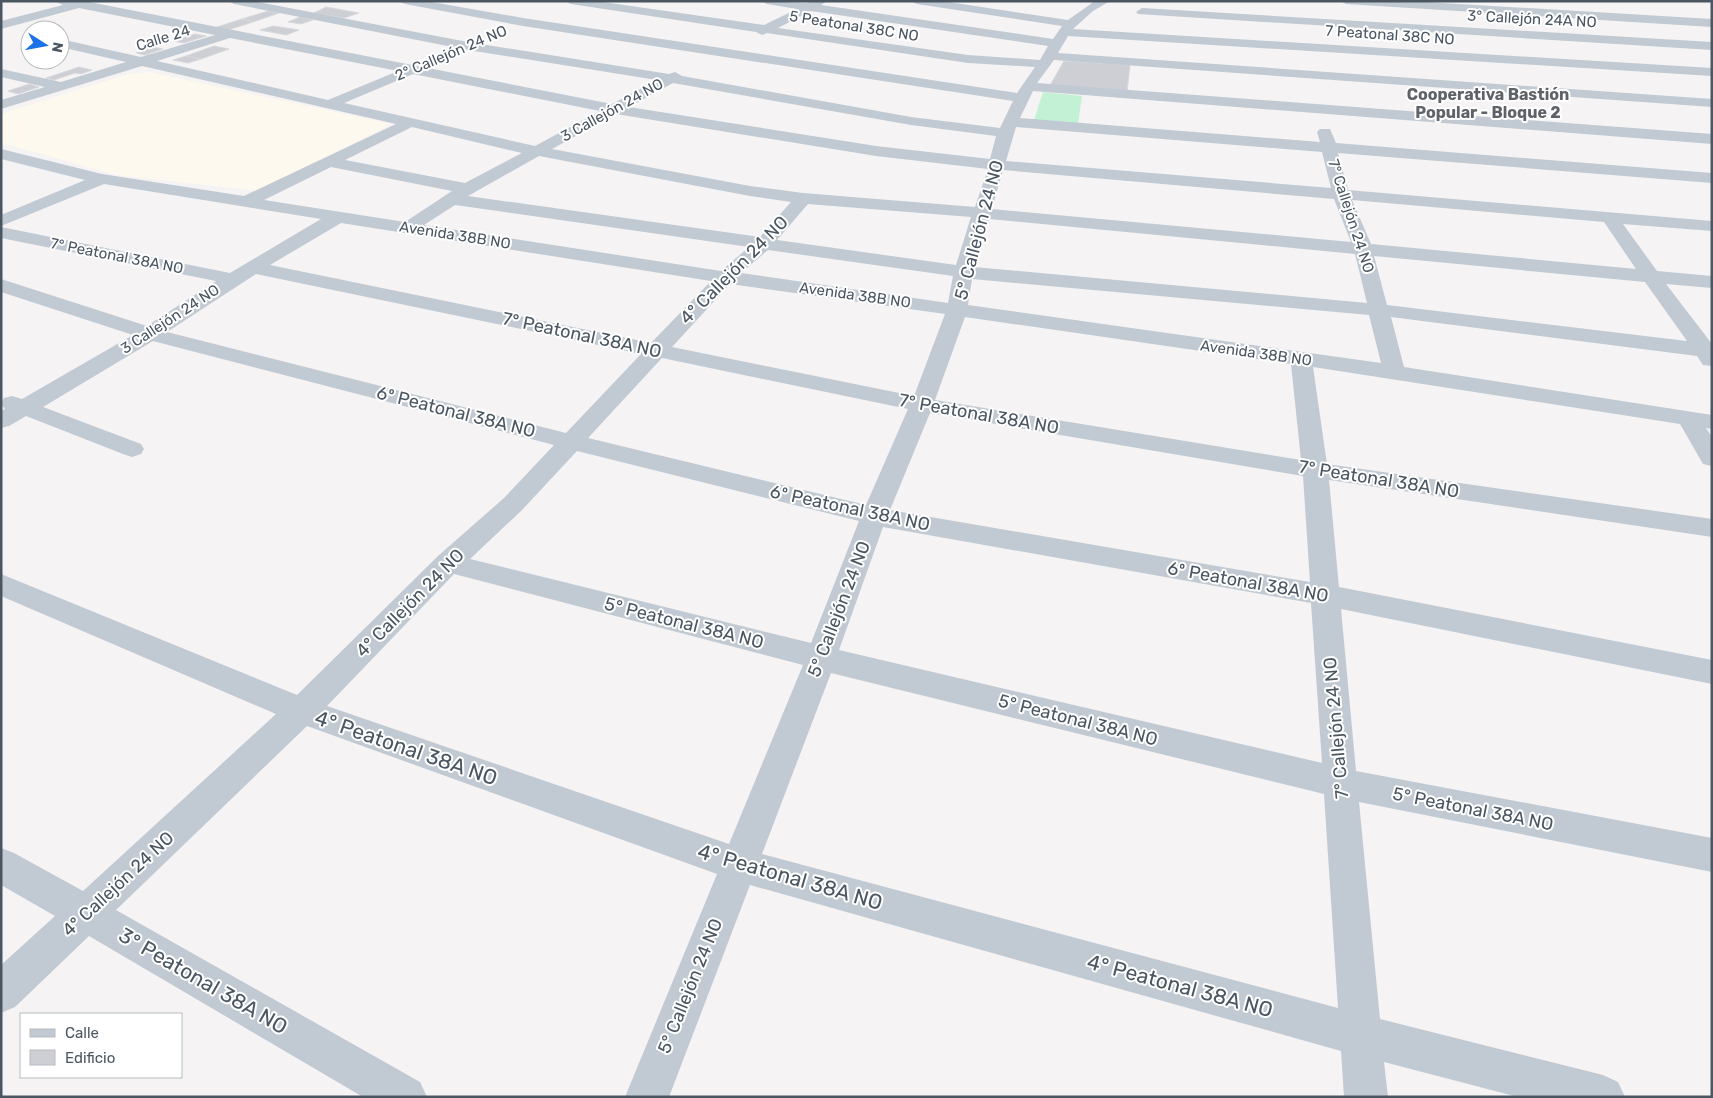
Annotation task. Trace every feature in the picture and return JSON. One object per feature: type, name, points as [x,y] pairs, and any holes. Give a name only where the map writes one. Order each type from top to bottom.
[{"type":"street","points":[[60,1],[83,3],[230,34],[614,109],[876,151],[997,165],[1712,226]]},
{"type":"street","points":[[234,1],[468,46],[670,78],[910,121],[1330,148],[1712,178]]},
{"type":"street","points":[[405,1],[523,22],[966,91],[1025,92],[1319,109],[1712,139]]},
{"type":"street","points":[[767,1],[816,4],[1050,55],[1712,104]]},
{"type":"street","name":"7 Peatonal 38C NO","points":[[917,1],[1068,28],[1312,47],[1712,72]]},
{"type":"street","points":[[1098,1],[1103,2]]},
{"type":"street","points":[[1346,1],[1712,23]]},
{"type":"street","name":"5 Peatonal 38C NO","points":[[569,2],[968,59],[1050,55]]},
{"type":"street","name":"5° Callejón 24 NO","points":[[646,1097],[821,658],[874,516],[922,405],[957,310],[963,272],[1007,128],[1025,92],[1068,28],[1089,9],[1103,2]]},
{"type":"street","points":[[1,25],[83,3]]},
{"type":"street","points":[[273,21],[326,4]]},
{"type":"street","name":"3 Callejón 24 NO","points":[[408,228],[460,194],[536,151],[670,78],[816,4]]},
{"type":"street","points":[[1661,6],[1710,47]]},
{"type":"street","name":"2° Callejón 24 NO","points":[[504,30],[547,12]]},
{"type":"street","name":"3° Callejón 24A NO","points":[[1142,12],[1304,16],[1710,47]]},
{"type":"street","name":"7° Callejón 24 NO","points":[[1304,16],[1312,47],[1319,109],[1341,194],[1363,248],[1394,372]]},
{"type":"street","name":"Calle 24","points":[[1,105],[256,26]]},
{"type":"street","points":[[1,30],[20,34]]},
{"type":"street","name":"2° Callejón 24 NO","points":[[330,104],[486,38]]},
{"type":"street","points":[[70,45],[536,151],[750,191],[803,198],[1363,248],[1712,282]]},
{"type":"street","points":[[1,73],[62,86]]},
{"type":"street","points":[[248,201],[409,123]]},
{"type":"street","name":"Avenida 38B NO","points":[[1,154],[102,179],[408,228],[725,277],[1394,372],[1712,422]]},
{"type":"street","points":[[330,162],[460,194],[765,243],[963,272],[1380,310],[1709,354]]},
{"type":"street","points":[[1,221],[102,179]]},
{"type":"street","name":"4° Callejón 24 NO","points":[[1,993],[302,711],[448,563],[513,504],[569,441],[725,277],[765,243],[803,198]]},
{"type":"street","name":"3 Callejón 24 NO","points":[[1,421],[150,334],[242,273],[339,216]]},
{"type":"street","points":[[1609,217],[1709,354]]},
{"type":"street","name":"7° Peatonal 38A NO","points":[[1,232],[242,273],[655,350],[922,405],[1315,470],[1712,528]]},
{"type":"street","name":"6º Peatonal 38A NO","points":[[1,285],[150,334],[569,441],[874,516],[1325,595],[1712,672]]},
{"type":"street","name":"7° Callejón 24 NO","points":[[1301,359],[1315,470],[1366,1097]]},
{"type":"street","points":[[1,399],[132,449]]},
{"type":"street","points":[[1688,418],[1712,458]]},
{"type":"street","name":"5° Peatonal 38A NO","points":[[448,563],[821,658],[1342,784],[1712,855]]},
{"type":"street","name":"4° Peatonal 38A NO","points":[[1,584],[302,711],[738,865],[1360,1035],[1603,1097]]},
{"type":"street","name":"3° Peatonal 38A NO","points":[[1,865],[405,1097]]},
{"type":"shaded area","points":[[149,72],[392,124],[258,191],[117,175],[1,143],[1,114],[125,75]]},
{"type":"green space","points":[[1043,92],[1082,96],[1078,124],[1034,120]]},
{"type":"building","points":[[326,7],[359,13],[344,18],[314,13]]},
{"type":"building","points":[[268,11],[279,13],[253,22],[242,19]]},
{"type":"building","points":[[300,17],[313,20],[301,24],[288,22]]},
{"type":"building","points":[[242,19],[253,22],[225,31],[214,28]]},
{"type":"building","points":[[273,26],[299,30],[286,35],[260,30]]},
{"type":"building","points":[[195,34],[206,36],[184,43],[173,41]]},
{"type":"building","points":[[214,46],[229,49],[201,59],[186,56]]},
{"type":"building","points":[[153,47],[163,49],[145,55],[136,53]]},
{"type":"building","points":[[186,56],[201,59],[188,63],[173,60]]},
{"type":"building","points":[[1064,61],[1130,65],[1127,92],[1049,87]]},
{"type":"building","points":[[79,67],[92,70],[54,80],[46,78]]},
{"type":"building","points":[[29,84],[39,87],[18,94],[8,91]]},
{"type":"district","name":"Cooperativa Bastión Popular - Bloque 2","points":[[1488,103]]}]
